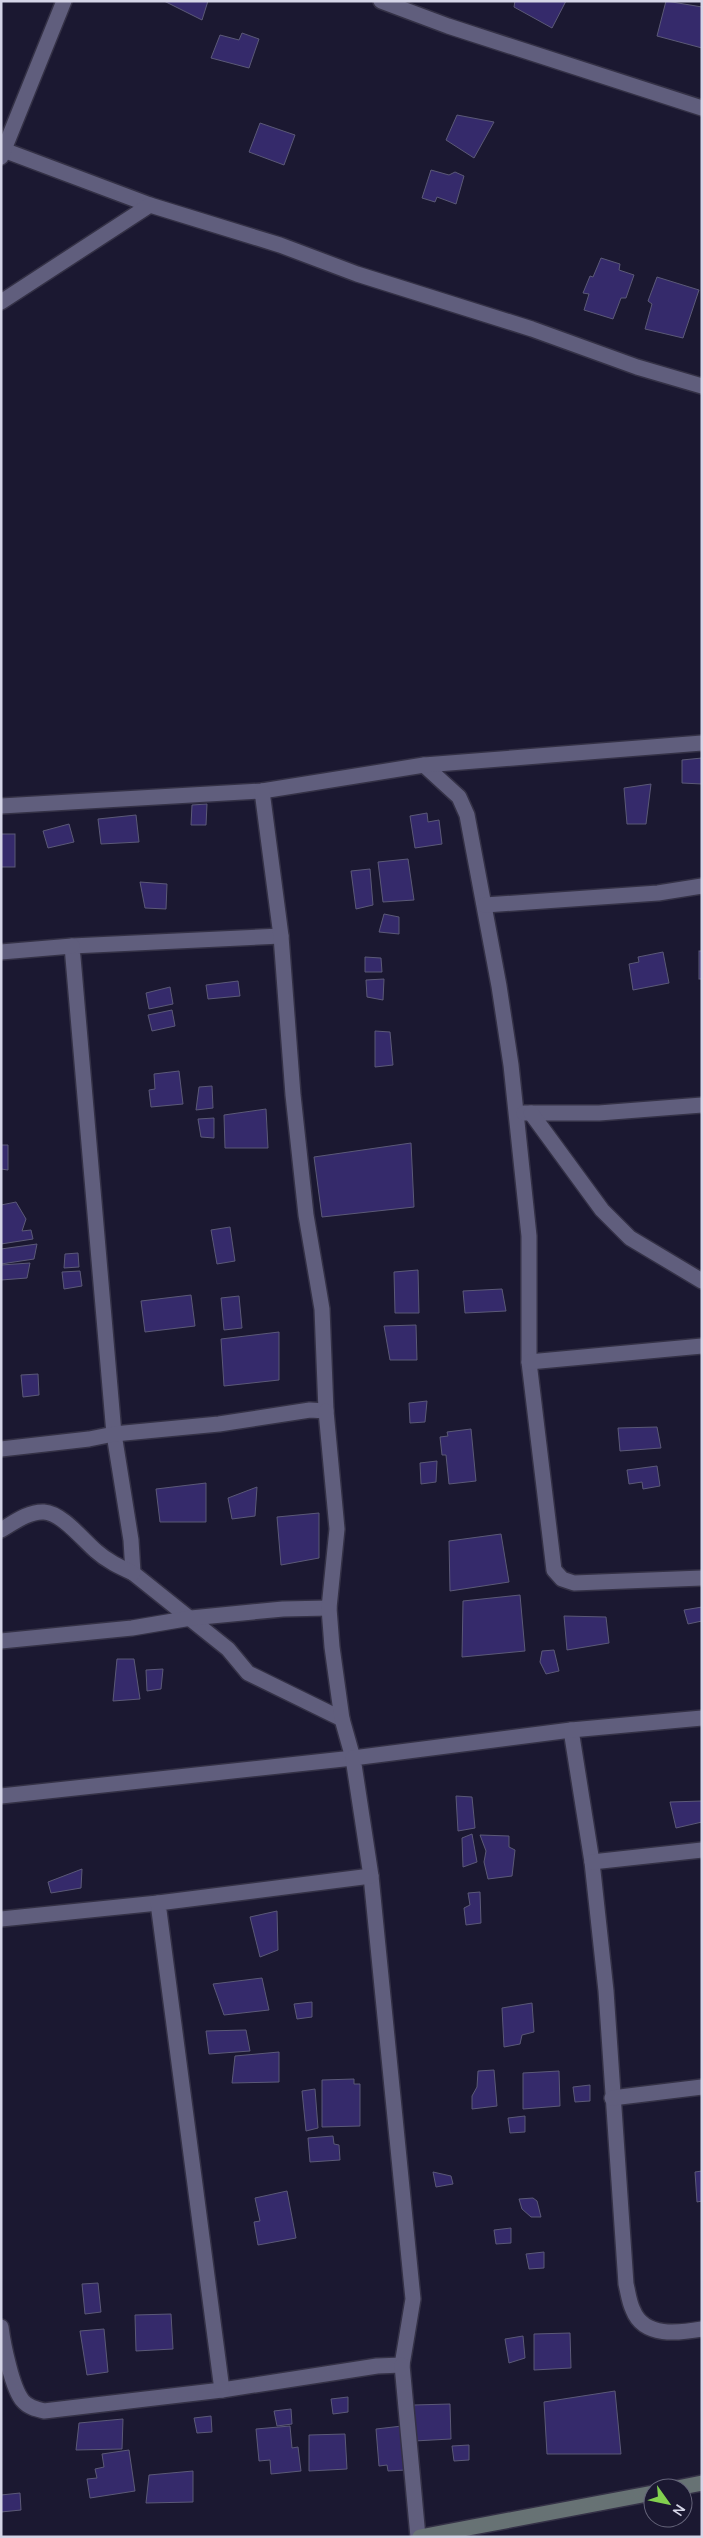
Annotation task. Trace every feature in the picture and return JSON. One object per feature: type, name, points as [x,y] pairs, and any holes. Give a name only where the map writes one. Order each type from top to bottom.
[{"type":"street","points":[[64,1],[2,152],[150,205],[280,245],[357,274],[532,329],[637,367],[702,386]]},
{"type":"street","points":[[381,1],[448,26],[702,108]]},
{"type":"street","points":[[1,302],[150,205]]},
{"type":"street","points":[[1,806],[262,791],[424,765],[702,743]]},
{"type":"street","points":[[424,765],[459,796],[467,814],[485,905],[511,1065],[514,1113],[529,1236],[529,1362],[554,1570],[562,1579],[574,1583],[702,1578]]},
{"type":"street","points":[[262,791],[281,936],[293,1095],[306,1215],[322,1309],[326,1411],[337,1528],[329,1608],[342,1719],[353,1758],[371,1876],[413,2299],[402,2364],[419,2537],[643,2495]]},
{"type":"street","points":[[485,905],[658,893],[702,886]]},
{"type":"street","points":[[1,952],[72,946],[281,936]]},
{"type":"street","points":[[72,946],[114,1434],[131,1540],[133,1573]]},
{"type":"street","points":[[514,1113],[599,1113],[702,1105]]},
{"type":"street","points":[[531,1113],[602,1210],[630,1238],[702,1281]]},
{"type":"street","points":[[529,1362],[702,1346]]},
{"type":"street","points":[[1,1449],[89,1439],[114,1434],[219,1424],[310,1410],[326,1411]]},
{"type":"street","points":[[1,1530],[25,1516],[43,1512],[53,1515],[109,1561],[133,1573],[191,1618],[228,1649],[248,1673],[342,1719]]},
{"type":"street","points":[[1,1641],[132,1628],[191,1618],[283,1609],[329,1608]]},
{"type":"street","points":[[1,1796],[353,1758],[571,1730],[702,1718]]},
{"type":"street","points":[[571,1730],[592,1862],[606,1991],[626,2284],[633,2312],[649,2328],[672,2334],[702,2329]]},
{"type":"street","points":[[592,1862],[702,1850]]},
{"type":"street","points":[[1,1918],[158,1903],[371,1876]]},
{"type":"street","points":[[158,1903],[222,2390]]},
{"type":"street","points":[[612,2098],[702,2087]]},
{"type":"street","points":[[1,2326],[3,2356],[22,2400],[31,2407],[44,2411],[222,2390],[377,2366],[402,2364]]},
{"type":"building","points":[[164,1],[208,1],[202,20]]},
{"type":"building","points":[[515,1],[566,1],[552,28],[514,7]]},
{"type":"building","points":[[666,1],[702,7],[702,48],[657,36]]},
{"type":"building","points":[[242,33],[259,39],[249,68],[211,58],[220,35],[239,40]]},
{"type":"building","points":[[457,115],[494,122],[474,158],[446,140]]},
{"type":"building","points":[[260,123],[295,135],[284,165],[249,152]]},
{"type":"building","points":[[431,170],[449,175],[455,172],[464,176],[456,204],[437,197],[435,202],[422,198]]},
{"type":"building","points":[[601,258],[620,264],[619,270],[634,275],[626,298],[621,298],[613,319],[584,310],[589,294],[583,293],[590,276],[593,277]]},
{"type":"building","points":[[657,277],[699,290],[683,338],[645,329],[652,304],[648,301]]},
{"type":"building","points":[[702,758],[702,784],[682,783],[682,760]]},
{"type":"building","points":[[651,784],[646,824],[627,824],[624,788]]},
{"type":"building","points":[[207,804],[206,825],[191,825],[192,805]]},
{"type":"building","points":[[427,813],[428,822],[439,820],[442,844],[415,848],[410,816]]},
{"type":"building","points":[[136,815],[139,842],[101,844],[98,819]]},
{"type":"building","points":[[69,824],[74,842],[48,848],[43,831]]},
{"type":"building","points":[[1,834],[15,834],[15,867],[1,867]]},
{"type":"building","points":[[408,859],[414,900],[383,902],[378,862]]},
{"type":"building","points":[[370,869],[373,905],[356,909],[351,871]]},
{"type":"building","points":[[140,882],[167,884],[166,909],[145,908]]},
{"type":"building","points":[[384,914],[399,917],[399,934],[379,932]]},
{"type":"building","points":[[699,951],[702,951],[702,979],[699,979]]},
{"type":"building","points":[[663,952],[669,983],[633,990],[629,964],[639,962],[638,957]]},
{"type":"building","points":[[365,957],[381,958],[382,972],[365,972]]},
{"type":"building","points":[[384,979],[383,1000],[367,997],[366,980]]},
{"type":"building","points":[[238,981],[240,996],[208,999],[206,985]]},
{"type":"building","points":[[170,987],[173,1004],[149,1009],[146,993]]},
{"type":"building","points":[[172,1010],[175,1026],[152,1031],[148,1015]]},
{"type":"building","points":[[375,1031],[390,1032],[393,1065],[375,1067]]},
{"type":"building","points":[[179,1071],[183,1104],[151,1107],[149,1090],[155,1089],[154,1074]]},
{"type":"building","points":[[212,1086],[213,1108],[196,1110],[199,1087]]},
{"type":"building","points":[[266,1109],[268,1148],[225,1148],[224,1115]]},
{"type":"building","points":[[214,1118],[214,1138],[201,1137],[198,1119]]},
{"type":"building","points":[[411,1143],[414,1207],[322,1217],[314,1157]]},
{"type":"building","points":[[1,1145],[8,1145],[8,1170],[1,1169]]},
{"type":"building","points":[[16,1202],[26,1219],[22,1231],[31,1230],[33,1239],[1,1244],[1,1205]]},
{"type":"building","points":[[230,1227],[235,1261],[217,1264],[211,1230]]},
{"type":"building","points":[[37,1244],[34,1259],[1,1264],[1,1249]]},
{"type":"building","points":[[78,1253],[79,1267],[64,1268],[65,1254]]},
{"type":"building","points":[[30,1263],[27,1278],[1,1280],[1,1265]]},
{"type":"building","points":[[418,1270],[419,1313],[395,1313],[394,1272]]},
{"type":"building","points":[[80,1271],[82,1286],[64,1289],[62,1272]]},
{"type":"building","points":[[502,1289],[506,1311],[465,1313],[463,1291]]},
{"type":"building","points":[[191,1295],[195,1326],[145,1332],[141,1301]]},
{"type":"building","points":[[239,1296],[242,1328],[224,1330],[221,1298]]},
{"type":"building","points":[[416,1325],[417,1360],[390,1360],[384,1326]]},
{"type":"building","points":[[279,1332],[279,1380],[224,1386],[221,1339]]},
{"type":"building","points":[[38,1374],[39,1395],[23,1397],[21,1375]]},
{"type":"building","points":[[427,1401],[425,1422],[410,1423],[409,1403]]},
{"type":"building","points":[[657,1427],[661,1448],[620,1451],[618,1428]]},
{"type":"building","points":[[471,1429],[476,1481],[449,1484],[446,1455],[442,1455],[440,1437],[448,1436],[447,1432]]},
{"type":"building","points":[[437,1461],[436,1482],[421,1484],[420,1463]]},
{"type":"building","points":[[657,1466],[660,1486],[643,1489],[642,1482],[629,1484],[627,1470]]},
{"type":"building","points":[[206,1483],[206,1522],[160,1522],[156,1489]]},
{"type":"building","points":[[257,1487],[255,1516],[232,1519],[228,1498]]},
{"type":"building","points":[[319,1513],[319,1558],[281,1565],[277,1517]]},
{"type":"building","points":[[501,1534],[509,1582],[450,1591],[449,1541]]},
{"type":"building","points":[[520,1595],[525,1651],[462,1657],[463,1601]]},
{"type":"building","points":[[702,1607],[702,1621],[688,1624],[684,1610]]},
{"type":"building","points":[[564,1616],[606,1617],[609,1643],[567,1650]]},
{"type":"building","points":[[554,1650],[559,1671],[546,1674],[540,1662],[542,1651]]},
{"type":"building","points":[[117,1659],[134,1659],[140,1699],[113,1701]]},
{"type":"building","points":[[163,1669],[161,1689],[147,1691],[146,1670]]},
{"type":"building","points":[[456,1796],[472,1797],[475,1828],[458,1831]]},
{"type":"building","points":[[702,1801],[702,1822],[676,1828],[670,1802]]},
{"type":"building","points":[[472,1834],[477,1862],[463,1867],[462,1838]]},
{"type":"building","points":[[480,1835],[509,1836],[509,1847],[515,1850],[512,1876],[488,1879],[484,1862],[486,1851]]},
{"type":"building","points":[[82,1869],[81,1888],[51,1893],[48,1882]]},
{"type":"building","points":[[480,1892],[481,1923],[466,1925],[464,1908],[470,1905],[468,1893]]},
{"type":"building","points":[[277,1911],[278,1950],[260,1957],[250,1917]]},
{"type":"building","points":[[262,1978],[269,2010],[224,2015],[213,1984]]},
{"type":"building","points":[[312,2002],[312,2017],[297,2019],[294,2004]]},
{"type":"building","points":[[532,2003],[534,2032],[522,2035],[520,2044],[504,2047],[502,2008]]},
{"type":"building","points":[[246,2030],[250,2051],[209,2054],[206,2031]]},
{"type":"building","points":[[279,2052],[279,2082],[232,2083],[235,2056]]},
{"type":"building","points":[[494,2070],[497,2106],[472,2109],[472,2096],[477,2087],[478,2071]]},
{"type":"building","points":[[559,2071],[560,2106],[523,2109],[523,2073]]},
{"type":"building","points":[[354,2079],[354,2084],[360,2084],[360,2126],[322,2127],[322,2080]]},
{"type":"building","points":[[590,2085],[590,2101],[575,2102],[573,2087]]},
{"type":"building","points":[[315,2089],[318,2128],[306,2131],[302,2091]]},
{"type":"building","points":[[525,2116],[525,2132],[510,2133],[508,2118]]},
{"type":"building","points":[[333,2136],[334,2144],[339,2145],[340,2160],[310,2162],[308,2138]]},
{"type":"building","points":[[702,2171],[702,2201],[697,2202],[695,2172]]},
{"type":"building","points":[[433,2172],[451,2176],[453,2184],[436,2187]]},
{"type":"building","points":[[287,2191],[296,2238],[258,2245],[254,2222],[260,2221],[255,2198]]},
{"type":"building","points":[[533,2198],[537,2201],[541,2217],[531,2217],[522,2209],[519,2199]]},
{"type":"building","points":[[511,2228],[511,2243],[496,2244],[494,2230]]},
{"type":"building","points":[[544,2252],[544,2268],[529,2269],[526,2254]]},
{"type":"building","points":[[98,2283],[101,2312],[85,2314],[82,2284]]},
{"type":"building","points":[[171,2314],[173,2349],[136,2351],[135,2315]]},
{"type":"building","points":[[104,2329],[108,2372],[87,2375],[80,2331]]},
{"type":"building","points":[[570,2333],[571,2368],[534,2370],[534,2334]]},
{"type":"building","points":[[523,2336],[525,2358],[509,2363],[505,2339]]},
{"type":"building","points":[[615,2391],[621,2454],[547,2454],[544,2402]]},
{"type":"building","points":[[348,2397],[348,2412],[333,2414],[331,2399]]},
{"type":"building","points":[[450,2404],[451,2439],[414,2441],[414,2405]]},
{"type":"building","points":[[291,2409],[292,2424],[277,2426],[274,2411]]},
{"type":"building","points":[[211,2416],[212,2432],[197,2433],[194,2418]]},
{"type":"building","points":[[123,2419],[122,2449],[76,2450],[79,2423]]},
{"type":"building","points":[[290,2426],[292,2448],[298,2447],[301,2471],[271,2474],[270,2460],[259,2461],[256,2429]]},
{"type":"building","points":[[402,2426],[406,2470],[388,2471],[387,2465],[379,2466],[376,2429]]},
{"type":"building","points":[[345,2434],[347,2469],[309,2471],[309,2435]]},
{"type":"building","points":[[469,2445],[469,2460],[454,2461],[452,2446]]},
{"type":"building","points":[[129,2450],[135,2491],[90,2498],[87,2479],[97,2478],[95,2469],[104,2467],[102,2454]]},
{"type":"building","points":[[193,2471],[193,2502],[146,2503],[149,2475]]},
{"type":"building","points":[[20,2493],[21,2510],[1,2512],[1,2495]]}]
